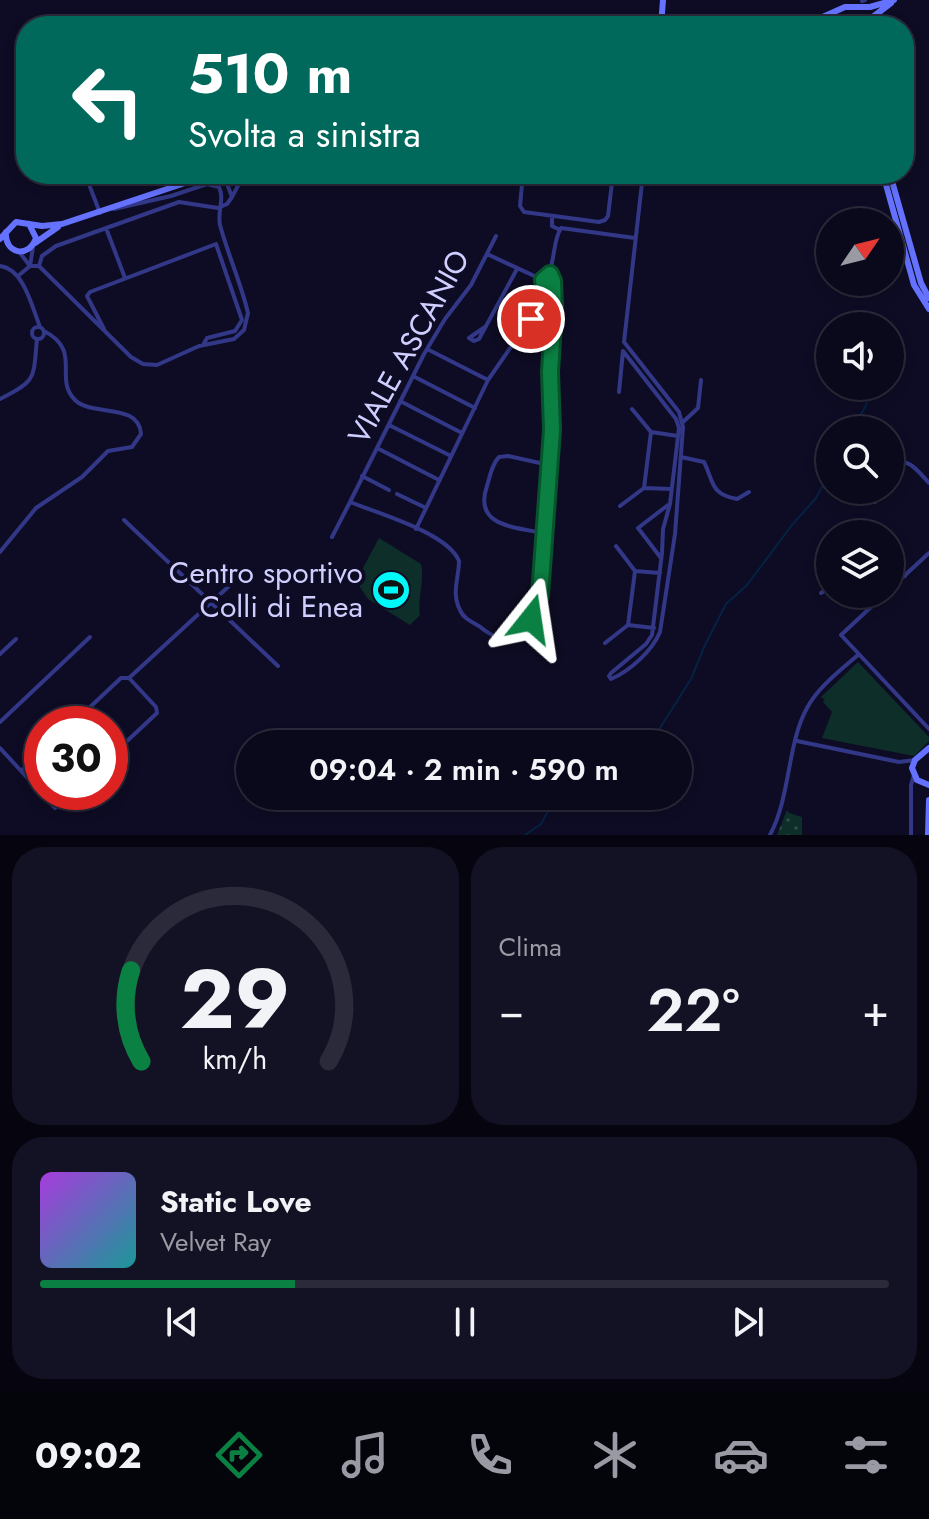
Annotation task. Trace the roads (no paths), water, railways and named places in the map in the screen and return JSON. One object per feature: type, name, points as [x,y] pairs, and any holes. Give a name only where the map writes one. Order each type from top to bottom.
[{"type":"main road","points":[[824,16],[862,3],[895,0]]},
{"type":"main road","points":[[875,16],[895,0]]},
{"type":"main road","points":[[837,16],[838,12]]},
{"type":"main road","points":[[0,239],[16,222],[62,224],[183,184]]},
{"type":"main road","points":[[886,184],[914,285],[929,309]]},
{"type":"main road","points":[[893,184],[921,283],[929,298]]},
{"type":"main road","points":[[29,224],[35,233],[34,245]]},
{"type":"main road","points":[[0,247],[9,247],[20,253],[62,224]]},
{"type":"main road","points":[[6,232],[5,240],[9,247]]},
{"type":"main road","points":[[928,835],[929,801],[924,783],[913,773],[915,760],[929,748]]},
{"type":"street","points":[[89,184],[100,213]]},
{"type":"street","points":[[30,256],[133,359],[146,365],[163,363],[203,345],[236,338],[244,330],[248,319],[220,223],[218,208],[222,191],[212,184],[108,210]]},
{"type":"street","points":[[225,184],[232,197]]},
{"type":"street","points":[[18,276],[30,266],[39,264],[52,248],[179,202],[218,208],[227,204],[239,184]]},
{"type":"street","points":[[522,184],[521,210],[527,214],[604,221],[608,216],[612,184]]},
{"type":"street","points":[[619,392],[642,184]]},
{"type":"street","points":[[552,217],[552,226],[560,230]]},
{"type":"street","points":[[350,502],[416,529],[448,546],[458,558],[455,588],[461,613],[492,635],[505,639],[523,629],[536,606],[540,589],[552,430],[550,372],[554,300],[550,274],[560,230],[565,227],[636,238]]},
{"type":"street","points":[[106,228],[125,279]]},
{"type":"street","name":"VIALE ASCANIO","points":[[332,537],[427,349],[445,319],[469,289],[496,236]]},
{"type":"street","points":[[104,331],[90,306],[88,294],[215,244],[218,245],[242,320],[235,331],[207,338],[203,345]]},
{"type":"street","points":[[30,266],[34,245]]},
{"type":"street","points":[[20,253],[30,266]]},
{"type":"street","points":[[486,254],[543,280]]},
{"type":"street","points":[[0,266],[10,268],[18,276],[41,328],[43,337],[37,339]]},
{"type":"street","points":[[485,327],[517,269]]},
{"type":"street","points":[[543,280],[550,274]]},
{"type":"street","points":[[416,529],[488,380],[545,298],[543,280]]},
{"type":"street","points":[[545,298],[554,300]]},
{"type":"street","points":[[0,399],[22,387],[31,378],[37,339],[31,333],[41,328]]},
{"type":"street","points":[[0,552],[36,508],[82,477],[106,452],[113,448],[132,447],[141,434],[139,424],[132,417],[87,407],[75,400],[68,386],[63,345],[41,328]]},
{"type":"street","points":[[623,351],[666,400],[678,421],[678,436],[670,504],[662,540],[654,628],[648,642],[611,673],[610,678],[630,666],[656,641],[661,627],[675,524],[683,422],[624,342]]},
{"type":"street","points":[[427,349],[488,380]]},
{"type":"street","points":[[413,376],[475,408]]},
{"type":"street","points":[[683,422],[698,408],[701,380]]},
{"type":"street","points":[[400,401],[463,433]]},
{"type":"street","points":[[632,409],[651,432],[678,436]]},
{"type":"street","points":[[389,425],[451,456]]},
{"type":"street","points":[[644,488],[651,432]]},
{"type":"street","points":[[377,448],[439,481]]},
{"type":"street","points":[[543,533],[499,521],[486,513],[483,504],[499,457],[549,465]]},
{"type":"street","points":[[681,457],[704,462],[719,493],[737,499],[749,492]]},
{"type":"street","points":[[904,462],[929,483]]},
{"type":"street","points":[[362,476],[389,490]]},
{"type":"street","points":[[620,506],[644,488],[671,489]]},
{"type":"street","points":[[397,494],[426,508]]},
{"type":"street","points":[[662,558],[638,528],[670,504]]},
{"type":"street","points":[[124,520],[278,666]]},
{"type":"street","points":[[665,522],[675,524]]},
{"type":"street","points":[[662,540],[667,543],[673,541]]},
{"type":"street","points":[[605,643],[628,625],[635,571],[616,546]]},
{"type":"street","points":[[905,576],[929,553]]},
{"type":"street","points":[[635,571],[660,573]]},
{"type":"street","points":[[91,706],[121,678],[129,678],[228,587]]},
{"type":"street","points":[[659,587],[666,588]]},
{"type":"street","points":[[870,608],[841,635],[929,729]]},
{"type":"street","points":[[628,625],[654,628]]},
{"type":"street","points":[[0,722],[90,637]]},
{"type":"street","points":[[0,654],[16,639]]},
{"type":"street","points":[[770,835],[782,807],[809,704],[859,654]]},
{"type":"street","points":[[128,740],[157,713],[156,707],[129,678]]},
{"type":"street","points":[[797,741],[899,762],[915,760]]},
{"type":"street","points":[[0,748],[24,774]]},
{"type":"street","points":[[899,762],[913,773],[911,835]]},
{"type":"street","points":[[21,771],[24,768]]},
{"type":"street","points":[[912,789],[924,783]]},
{"type":"waterway","points":[[860,416],[867,403]]},
{"type":"waterway","points":[[659,730],[691,679],[726,604],[747,585],[816,498]]},
{"type":"waterway","points":[[525,835],[541,824],[548,810]]},
{"type":"place","name":"Centro sportivo Colli di Enea","points":[[391,590]]}]
